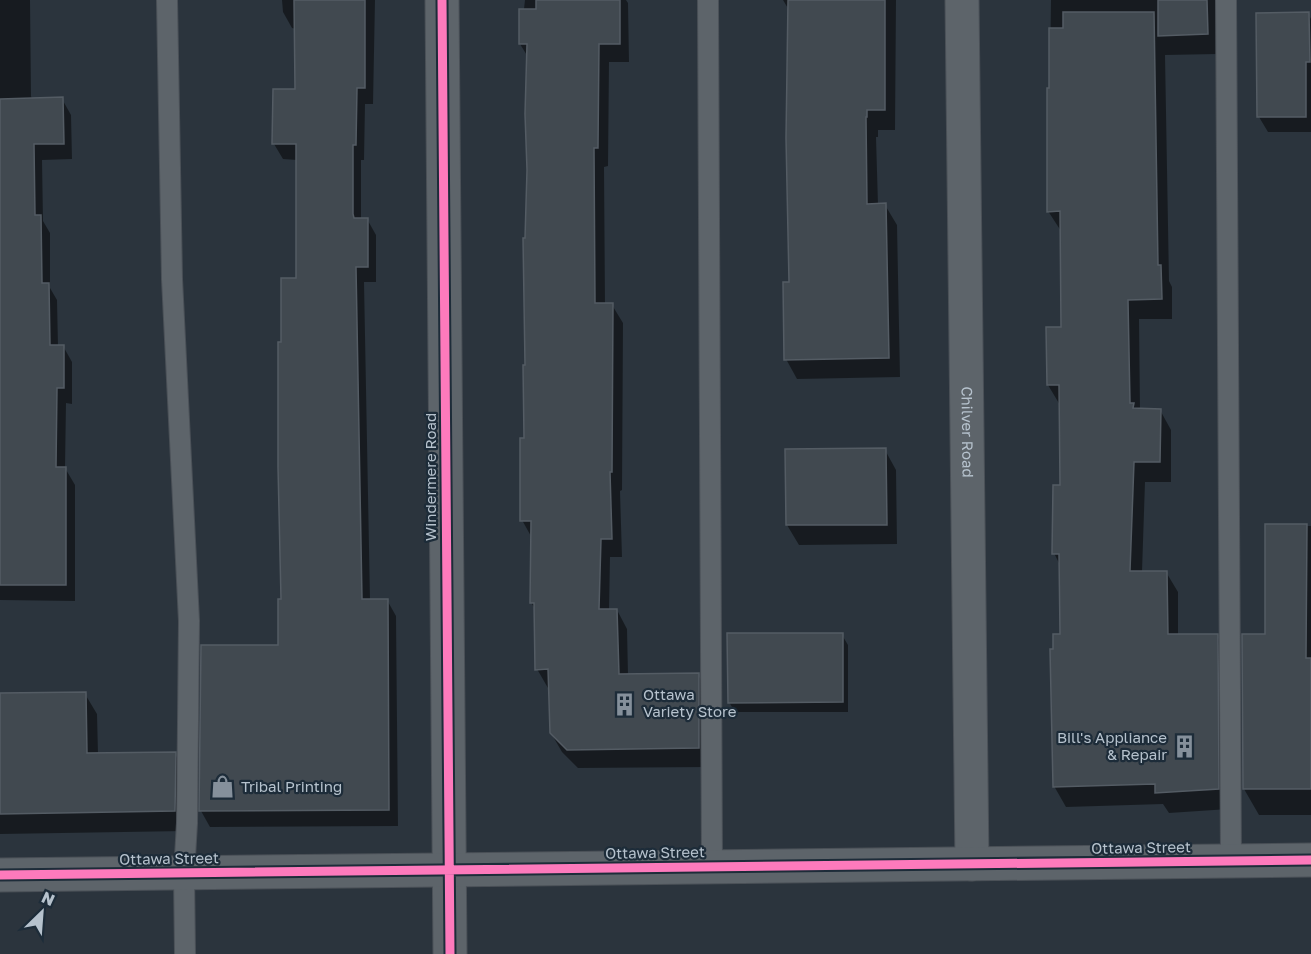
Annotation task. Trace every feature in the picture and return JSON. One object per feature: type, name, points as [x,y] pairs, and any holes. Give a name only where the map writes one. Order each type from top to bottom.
[{"type":"street","name":"Windermere Road","points":[[442,0],[450,954]]},
{"type":"street","name":"Chilver Road","points":[[962,0],[972,864]]},
{"type":"street","name":"Ottawa Street","points":[[0,875],[1311,860]]},
{"type":"lane","points":[[167,0],[172,279],[189,621],[184,954]]},
{"type":"lane","points":[[708,0],[712,867]]},
{"type":"lane","points":[[1226,0],[1231,861]]},
{"type":"building","points":[[294,0],[365,0],[365,88],[357,88],[356,145],[353,145],[353,214],[354,218],[368,218],[368,267],[356,267],[362,599],[388,599],[389,810],[199,811],[201,645],[278,645],[278,599],[281,599],[278,342],[281,342],[281,278],[296,278],[296,144],[272,144],[273,89],[295,89]]},
{"type":"building","points":[[536,0],[620,0],[620,44],[599,44],[598,148],[594,148],[595,303],[613,303],[612,472],[610,472],[612,539],[601,539],[599,609],[617,609],[619,674],[699,673],[699,748],[567,750],[550,733],[548,669],[535,670],[534,603],[530,603],[531,521],[520,521],[520,438],[524,438],[523,238],[525,238],[527,170],[525,114],[527,44],[519,44],[519,9],[536,9]]},
{"type":"building","points":[[788,0],[885,0],[885,110],[867,110],[866,117],[867,204],[886,203],[889,358],[784,360],[783,282],[789,282],[786,138]]},
{"type":"building","points":[[1158,0],[1207,0],[1208,34],[1158,36]]},
{"type":"building","points":[[1063,12],[1154,12],[1158,265],[1161,265],[1162,299],[1128,300],[1130,403],[1134,403],[1133,408],[1161,409],[1160,462],[1134,462],[1130,571],[1167,571],[1168,634],[1218,634],[1219,789],[1155,793],[1155,784],[1053,787],[1050,649],[1053,649],[1053,634],[1060,634],[1059,554],[1052,554],[1053,485],[1060,485],[1059,385],[1047,385],[1046,327],[1061,327],[1060,211],[1047,212],[1047,88],[1049,88],[1049,28],[1063,28]]},
{"type":"building","points":[[1309,12],[1310,62],[1306,62],[1306,117],[1257,117],[1256,13]]},
{"type":"building","points":[[63,97],[64,144],[34,144],[35,215],[41,215],[42,283],[49,283],[50,345],[64,345],[64,388],[57,388],[56,467],[66,467],[66,585],[0,585],[0,99]]},
{"type":"building","points":[[886,448],[887,525],[786,525],[785,449]]},
{"type":"building","points":[[1265,524],[1307,524],[1306,658],[1311,658],[1311,789],[1243,789],[1242,634],[1265,634]]},
{"type":"building","points":[[727,633],[843,633],[843,702],[728,703]]},
{"type":"building","points":[[86,692],[87,753],[176,752],[175,811],[0,814],[0,693]]},
{"type":"cycle path","points":[[442,0],[450,954]]},
{"type":"cycle path","points":[[0,875],[1311,860]]},
{"type":"place","name":"Ottawa Variety Store","points":[[625,704]]},
{"type":"place","name":"Bill's Appliance & Repair","points":[[1185,747]]},
{"type":"place","name":"Tribal Printing","points":[[223,787]]}]
